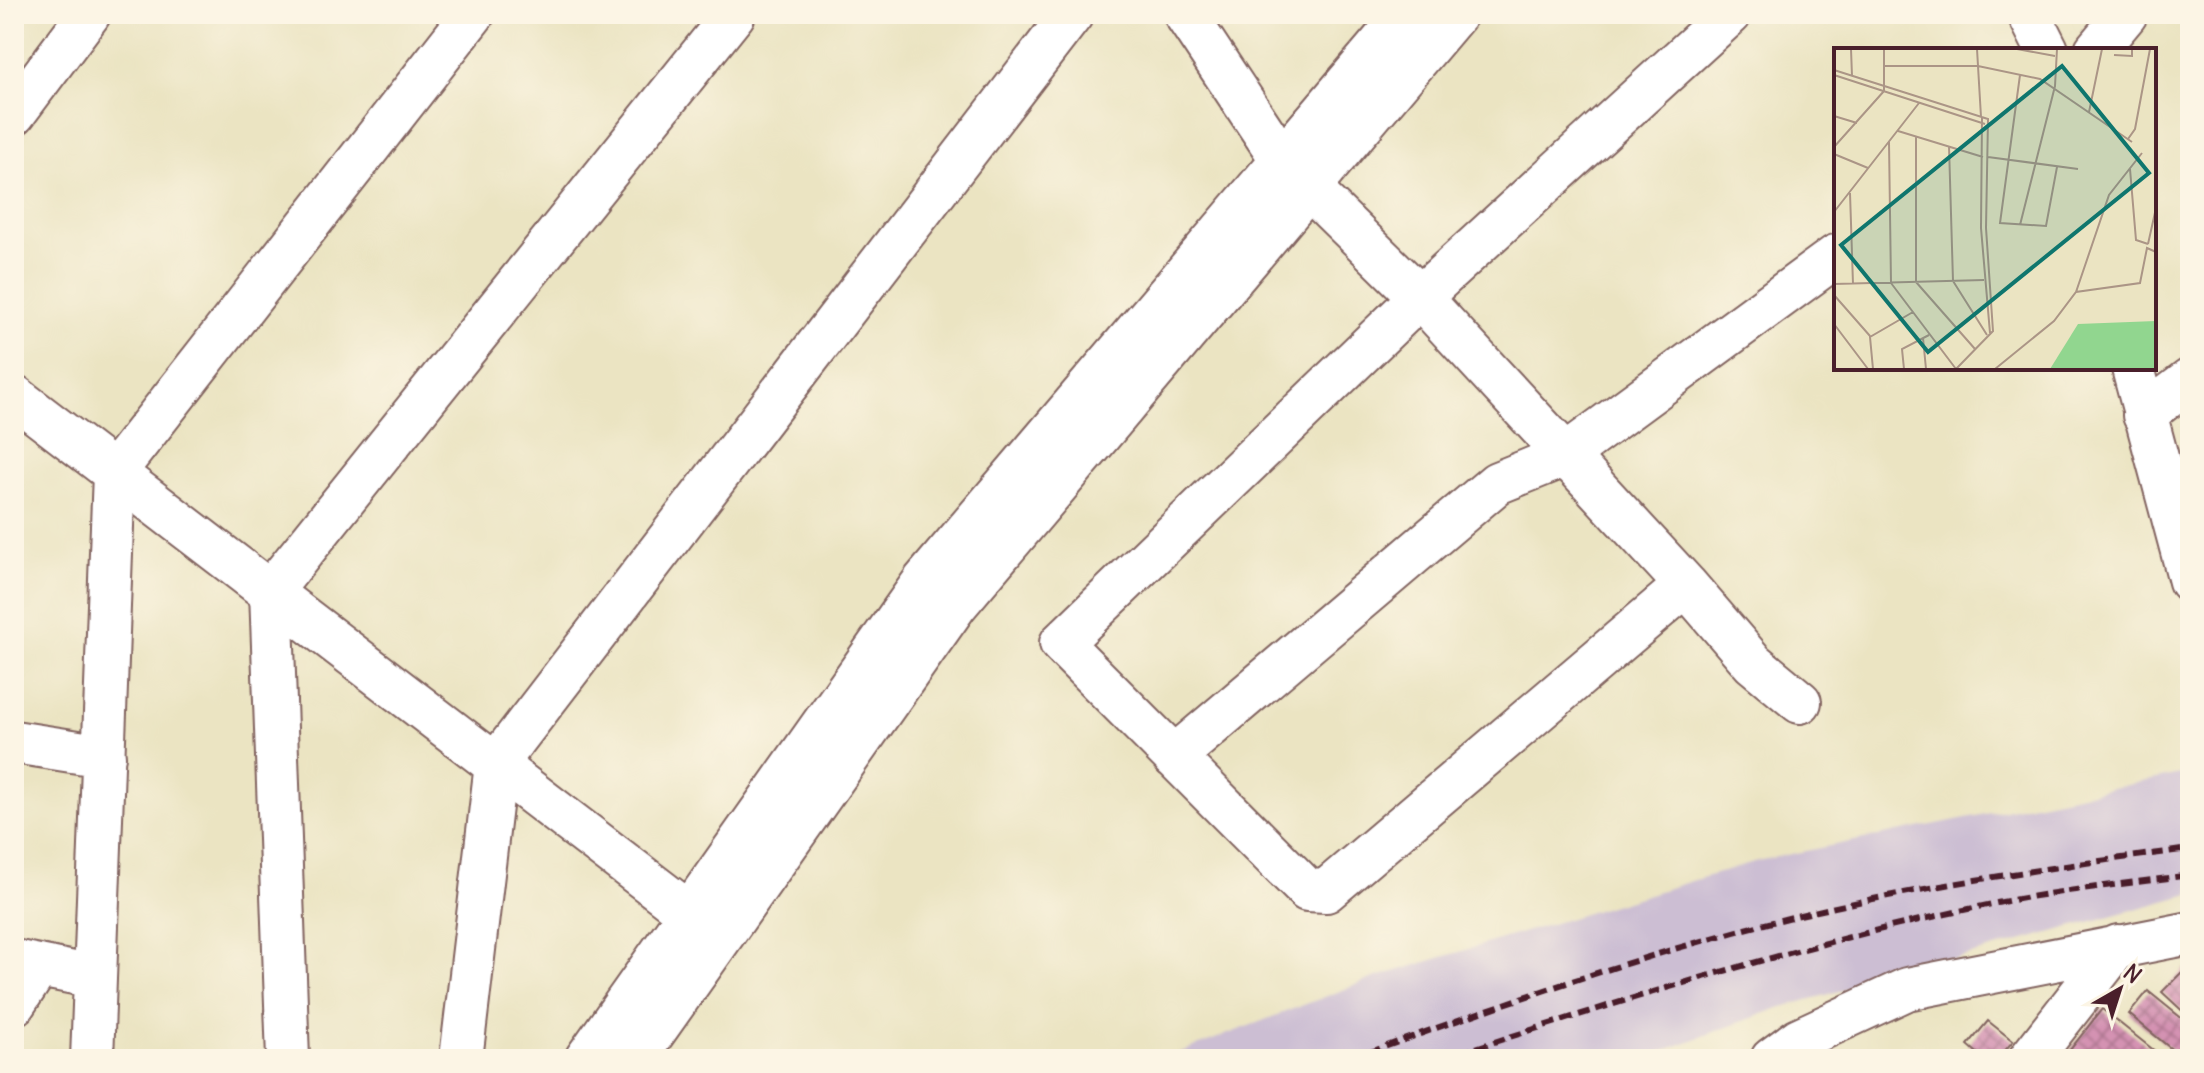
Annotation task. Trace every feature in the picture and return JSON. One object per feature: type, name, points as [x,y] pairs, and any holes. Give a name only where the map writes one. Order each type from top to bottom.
[{"type":"street","points":[[14,114],[89,14]]},
{"type":"street","points":[[92,1059],[114,473],[473,14]]},
{"type":"street","points":[[288,1059],[271,591],[734,14]]},
{"type":"street","points":[[461,1059],[496,764],[1072,14]]},
{"type":"street","points":[[1185,14],[1296,174],[1420,297],[1686,585],[1753,663],[1800,702]]},
{"type":"street","points":[[635,1059],[956,605],[1296,174],[1406,14]]},
{"type":"street","points":[[586,1059],[924,581],[1296,174],[1456,14]]},
{"type":"street","points":[[1686,585],[1326,891],[1307,890],[1061,643],[1420,297],[1730,14]]},
{"type":"street","points":[[2029,14],[2046,48]]},
{"type":"street","points":[[2098,48],[2126,14]]},
{"type":"street","points":[[1174,757],[1497,483],[1564,456],[1834,257]]},
{"type":"street","points":[[2133,370],[2190,581]]},
{"type":"street","points":[[2144,415],[2190,380]]},
{"type":"street","points":[[14,396],[689,913]]},
{"type":"street","points":[[14,742],[104,756]]},
{"type":"street","points":[[1772,1059],[1799,1039],[1907,989],[2190,933]]},
{"type":"street","points":[[2030,1059],[2118,946]]},
{"type":"street","points":[[14,1004],[27,963],[84,975]]},
{"type":"shaded area","points":[[2190,772],[2190,894],[1779,1008],[1641,1059],[1163,1059],[1374,978],[1757,861]]},
{"type":"building","points":[[2190,964],[2190,1018],[2162,992]]},
{"type":"building","points":[[2148,991],[2190,1025],[2190,1034],[2175,1052],[2129,1014]]},
{"type":"building","points":[[2102,1009],[2156,1052],[2151,1059],[2063,1059]]},
{"type":"building","points":[[1988,1021],[2013,1041],[1998,1059],[1984,1059],[1968,1045]]},
{"type":"railway","points":[[1352,1059],[1572,981],[1684,946],[1796,916],[1992,877],[2190,849]]},
{"type":"railway","points":[[1442,1059],[1648,994],[1856,935],[2021,898],[2190,875]]}]
